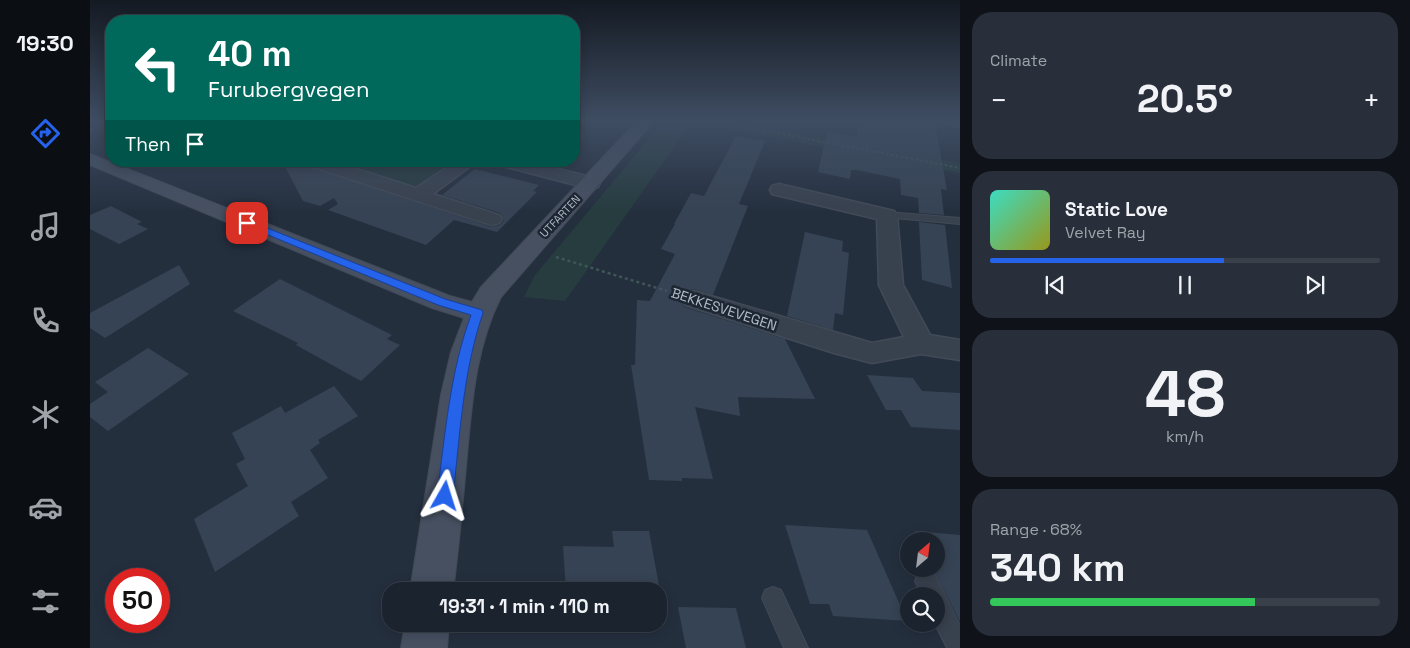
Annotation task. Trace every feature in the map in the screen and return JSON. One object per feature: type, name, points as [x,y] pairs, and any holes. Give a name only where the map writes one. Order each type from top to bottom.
[{"type":"main road","name":"UTFARTEN","points":[[433,582],[457,397],[471,332],[478,313],[490,293],[619,151]]},
{"type":"main road","points":[[90,159],[105,165]]},
{"type":"main road","points":[[110,167],[442,302],[478,313]]},
{"type":"main road","points":[[424,648],[426,632]]},
{"type":"street","points":[[332,167],[492,219]]},
{"type":"street","points":[[418,195],[460,167]]},
{"type":"street","points":[[529,167],[591,183]]},
{"type":"street","points":[[779,190],[887,215],[891,285],[921,344]]},
{"type":"street","name":"BEKKESVEVEGEN","points":[[694,299],[837,344],[872,353],[921,344],[960,350]]},
{"type":"lane","points":[[887,215],[960,221]]},
{"type":"lane","points":[[773,598],[796,648]]},
{"type":"lane","points":[[945,620],[959,648]]},
{"type":"path","points":[[872,151],[960,168]]},
{"type":"path","name":"BEKKESVEVEGEN","points":[[529,250],[586,265],[694,299]]},
{"type":"green space","points":[[639,151],[671,151],[565,301],[524,297],[535,275]]},
{"type":"green space","points":[[846,151],[896,151],[960,163],[960,173]]},
{"type":"green space","points":[[452,167],[427,183],[409,186],[387,182],[346,168]]},
{"type":"building","points":[[728,151],[761,151],[739,204],[748,206],[713,295],[694,289],[683,292],[680,300],[684,307],[785,339],[815,399],[738,397],[740,416],[695,407],[713,479],[682,478],[682,481],[649,480],[631,365],[635,365],[637,300],[650,301],[675,254],[661,249],[691,193],[704,196]]},
{"type":"building","points":[[823,151],[940,151],[947,190],[941,189],[944,215],[919,213],[918,198],[901,195],[900,179],[857,170],[851,170],[850,179],[818,172]]},
{"type":"building","points":[[285,167],[311,167],[491,227],[500,225],[504,220],[500,213],[442,195],[475,169],[539,185],[533,191],[537,192],[497,232],[454,220],[426,245],[328,210],[338,204],[334,198],[320,206],[303,201]]},
{"type":"building","points":[[111,206],[142,222],[137,224],[148,229],[119,244],[90,229],[90,215]]},
{"type":"building","points":[[919,222],[945,225],[952,288],[922,280]]},
{"type":"building","points":[[805,232],[843,241],[842,251],[849,253],[843,315],[835,313],[833,330],[787,316]]},
{"type":"building","points":[[179,265],[190,284],[105,338],[90,328],[90,313]]},
{"type":"building","points":[[280,279],[392,335],[387,339],[400,345],[361,381],[296,345],[298,343],[233,311]]},
{"type":"building","points":[[148,348],[189,374],[108,431],[90,417],[90,404],[108,392],[95,382]]},
{"type":"building","points":[[867,375],[913,378],[922,391],[960,393],[960,430],[911,427],[901,410],[886,410]]},
{"type":"building","points":[[334,386],[358,416],[318,440],[320,443],[310,450],[328,478],[291,502],[299,516],[215,572],[194,519],[248,486],[236,464],[245,459],[232,433],[281,406],[285,413]]},
{"type":"building","points":[[785,525],[867,530],[900,605],[900,621],[833,616],[829,604],[810,604]]},
{"type":"building","points":[[612,531],[649,531],[658,582],[565,582],[563,546],[614,547]]},
{"type":"building","points":[[945,534],[960,535],[960,622],[945,593],[945,587],[942,587],[938,578],[945,578]]},
{"type":"building","points":[[678,607],[736,608],[746,648],[686,648]]},
{"type":"route","points":[[247,223],[442,302],[478,313],[471,332],[457,397],[445,496]]}]
